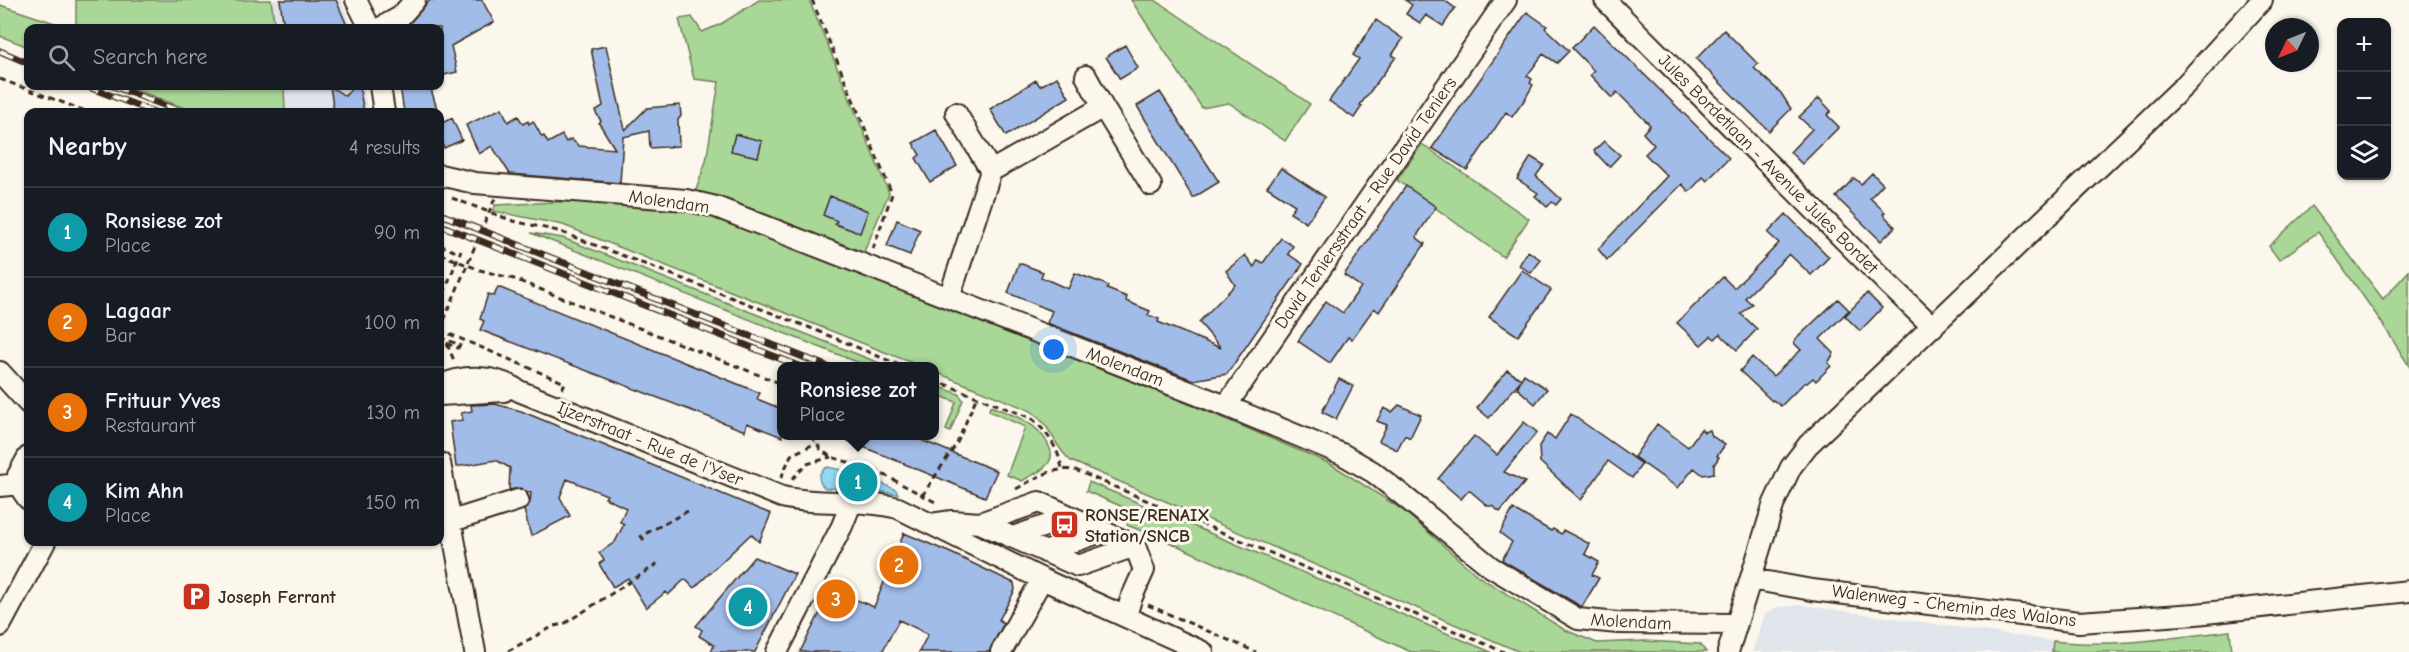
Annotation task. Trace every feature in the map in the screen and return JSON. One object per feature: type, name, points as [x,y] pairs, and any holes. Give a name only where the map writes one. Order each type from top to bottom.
[{"type":"street","points":[[356,0],[368,24]]},
{"type":"street","points":[[387,24],[400,17],[415,0]]},
{"type":"street","name":"David Teniersstraat - Rue David Teniers","points":[[1226,406],[1506,0]]},
{"type":"street","name":"Jules Bordetlaan - Avenue Jules Bordet","points":[[1605,0],[1871,268],[1933,327]]},
{"type":"street","points":[[1729,649],[1774,503],[1791,467],[1808,445],[2185,85],[2262,0]]},
{"type":"street","points":[[1086,76],[1151,185]]},
{"type":"street","points":[[381,90],[383,108]]},
{"type":"street","points":[[949,298],[992,171],[1103,107]]},
{"type":"street","points":[[956,113],[992,171]]},
{"type":"street","name":"Molendam","points":[[444,176],[475,183],[686,200],[716,207],[1226,406],[1342,454],[1373,472],[1491,567],[1578,619],[1648,624],[1737,624]]},
{"type":"street","points":[[0,372],[24,399]]},
{"type":"street","name":"Ijzerstraat - Rue de l'Yser","points":[[444,385],[463,378],[506,382],[519,391],[780,491],[815,501],[877,503],[898,508],[1042,579],[1128,607],[1203,652]]},
{"type":"street","name":"Ijzerstraat - Rue de l'Yser","points":[[444,395],[519,391]]},
{"type":"street","points":[[16,490],[18,475],[24,464]]},
{"type":"street","points":[[444,489],[475,652]]},
{"type":"street","points":[[449,522],[518,500]]},
{"type":"street","points":[[777,652],[842,526],[852,501]]},
{"type":"street","points":[[931,524],[952,521],[1021,541],[1095,528]]},
{"type":"street","points":[[1021,541],[1095,528]]},
{"type":"street","points":[[1021,541],[1095,528]]},
{"type":"street","points":[[1095,528],[1144,570],[1128,607]]},
{"type":"street","points":[[0,626],[43,546]]},
{"type":"street","points":[[1001,652],[1042,579]]},
{"type":"street","name":"Walenweg - Chemin des Walons","points":[[1751,579],[1812,590],[2079,622],[2196,614],[2409,591]]},
{"type":"path","points":[[812,0],[892,194],[867,265]]},
{"type":"path","points":[[0,79],[24,88]]},
{"type":"path","points":[[29,90],[77,108]]},
{"type":"path","points":[[447,196],[513,220],[558,231],[808,327],[892,362]]},
{"type":"path","points":[[444,320],[495,198]]},
{"type":"path","points":[[444,247],[454,251],[455,248]]},
{"type":"path","points":[[444,293],[461,250]]},
{"type":"path","points":[[444,256],[514,279],[777,382]]},
{"type":"path","points":[[444,332],[564,383],[557,405]]},
{"type":"path","points":[[444,339],[460,345],[458,348],[444,343]]},
{"type":"path","points":[[939,382],[1031,418],[1041,426],[1050,439],[1062,469]]},
{"type":"path","points":[[922,496],[957,443],[977,396]]},
{"type":"path","points":[[814,440],[831,457],[875,470],[945,506]]},
{"type":"path","points":[[780,491],[791,455],[816,443]]},
{"type":"path","points":[[780,491],[800,469],[817,460],[831,457]]},
{"type":"path","points":[[1009,494],[1042,474],[1062,469],[1096,478],[1504,652]]},
{"type":"path","points":[[644,540],[641,536],[688,511]]},
{"type":"path","points":[[508,651],[554,626],[564,624],[656,565],[656,562]]},
{"type":"path","points":[[1128,607],[1171,614],[1256,652]]},
{"type":"shaded area","points":[[271,0],[341,0],[350,24],[274,24]]},
{"type":"shaded area","points":[[284,90],[364,90],[367,108],[285,108]]},
{"type":"shaded area","points":[[1801,605],[2053,641],[2053,652],[1752,652],[1765,614],[1777,607]]},
{"type":"green space","points":[[76,0],[271,0],[274,24],[76,24]]},
{"type":"green space","points":[[759,0],[809,0],[889,193],[861,259],[695,193],[706,161],[719,82],[694,79],[679,19],[692,17],[702,32],[721,24]]},
{"type":"green space","points":[[1131,0],[1155,0],[1310,104],[1285,141],[1229,103],[1202,108]]},
{"type":"green space","points":[[0,5],[58,24],[24,24],[24,45],[0,36]]},
{"type":"green space","points":[[137,90],[284,90],[285,108],[184,108]]},
{"type":"green space","points":[[1422,144],[1529,219],[1503,257],[1397,180]]},
{"type":"green space","points":[[578,201],[695,209],[1204,410],[1331,464],[1403,510],[1478,576],[1565,630],[1597,643],[1645,641],[1700,644],[1706,652],[1520,652],[1071,461],[1044,423],[1031,411],[939,374],[939,362],[910,362],[563,225],[493,211],[495,205]]},
{"type":"green space","points":[[2312,206],[2383,299],[2409,271],[2409,366],[2382,323],[2318,232],[2279,260],[2269,246]]},
{"type":"green space","points":[[531,233],[563,238],[877,362],[857,362]]},
{"type":"green space","points":[[939,386],[959,394],[963,400],[950,432],[946,430],[956,402],[939,396]]},
{"type":"green space","points":[[990,406],[1023,420],[1043,436],[1051,451],[1049,462],[1044,468],[1022,481],[1007,475],[1025,427],[989,411]]},
{"type":"green space","points":[[1089,482],[1491,652],[1411,652],[1127,525],[1132,511],[1086,491]]},
{"type":"green space","points":[[2230,631],[2232,652],[2052,652],[2053,641],[2120,643]]},
{"type":"water","points":[[828,467],[867,476],[896,490],[898,494],[863,489],[825,488],[819,477]]},
{"type":"building","points":[[280,0],[336,0],[346,24],[283,24]]},
{"type":"building","points":[[430,0],[482,0],[494,22],[451,46],[457,72],[444,75],[444,24],[409,24]]},
{"type":"building","points":[[1405,0],[1444,0],[1455,8],[1443,26],[1426,15],[1420,23],[1406,14],[1412,5]]},
{"type":"building","points":[[1527,12],[1547,26],[1545,28],[1569,51],[1557,63],[1543,54],[1527,76],[1532,79],[1530,83],[1533,85],[1525,99],[1512,117],[1506,112],[1467,170],[1432,148]]},
{"type":"building","points":[[1376,20],[1403,39],[1392,55],[1396,57],[1360,105],[1362,106],[1354,118],[1329,101],[1359,59],[1353,55]]},
{"type":"building","points":[[1594,25],[1729,158],[1707,181],[1703,177],[1689,192],[1682,184],[1607,260],[1598,249],[1667,176],[1645,154],[1654,145],[1643,133],[1650,125],[1617,92],[1612,98],[1590,75],[1594,71],[1572,48]]},
{"type":"building","points":[[1724,30],[1758,64],[1754,68],[1781,93],[1791,109],[1769,131],[1696,59]]},
{"type":"building","points":[[1125,45],[1138,68],[1120,79],[1106,57]]},
{"type":"building","points":[[606,46],[625,130],[647,108],[680,105],[679,146],[650,148],[649,131],[623,137],[620,183],[510,174],[492,146],[479,154],[466,125],[502,108],[508,122],[518,116],[523,124],[533,121],[548,143],[562,135],[566,142],[571,139],[579,146],[615,149],[599,123],[601,121],[595,111],[603,106],[591,49]]},
{"type":"building","points":[[1057,77],[1069,97],[1006,136],[990,109],[1036,80],[1040,86]]},
{"type":"building","points":[[331,90],[336,90],[345,96],[350,90],[360,90],[363,108],[333,108]]},
{"type":"building","points":[[401,90],[431,90],[437,108],[403,108]]},
{"type":"building","points":[[1160,92],[1219,182],[1193,198],[1137,106]]},
{"type":"building","points":[[1819,98],[1831,111],[1827,115],[1839,127],[1802,164],[1790,152],[1812,129],[1799,117]]},
{"type":"building","points":[[452,118],[462,140],[444,148],[444,122]]},
{"type":"building","points":[[936,130],[957,166],[930,182],[916,158],[920,155],[913,143]]},
{"type":"building","points":[[735,134],[762,141],[758,157],[731,151]]},
{"type":"building","points":[[1604,141],[1620,155],[1609,167],[1594,151]]},
{"type":"building","points":[[1531,157],[1544,165],[1536,176],[1561,199],[1556,205],[1552,202],[1547,207],[1535,196],[1538,193],[1517,179]]},
{"type":"building","points":[[1281,168],[1325,197],[1306,223],[1290,213],[1295,205],[1267,187]]},
{"type":"building","points":[[1872,173],[1883,184],[1870,198],[1885,212],[1883,214],[1895,227],[1881,241],[1836,197],[1854,178],[1861,184]]},
{"type":"building","points":[[1406,186],[1436,207],[1416,237],[1425,244],[1379,312],[1374,308],[1352,339],[1348,337],[1330,363],[1298,341],[1326,301],[1343,313],[1361,287],[1344,275]]},
{"type":"building","points":[[830,196],[868,211],[860,233],[835,224],[837,221],[823,215]]},
{"type":"building","points":[[1786,214],[1829,257],[1811,275],[1789,254],[1745,298],[1752,304],[1741,314],[1757,329],[1737,350],[1720,334],[1715,339],[1711,336],[1701,345],[1677,323],[1723,277],[1734,288],[1754,269],[1779,243],[1768,233]]},
{"type":"building","points":[[897,220],[920,230],[910,255],[887,246]]},
{"type":"building","points":[[1281,238],[1293,246],[1288,254],[1303,264],[1227,374],[1193,380],[1047,323],[1052,311],[1008,293],[1019,263],[1043,272],[1041,277],[1068,289],[1075,273],[1102,283],[1108,286],[1107,289],[1127,297],[1126,301],[1150,311],[1148,315],[1159,319],[1158,322],[1221,348],[1199,322],[1235,285],[1226,271],[1245,255],[1254,267],[1258,260],[1263,263]]},
{"type":"building","points":[[1528,251],[1541,260],[1531,273],[1519,265]]},
{"type":"building","points":[[1522,270],[1551,290],[1518,336],[1489,317]]},
{"type":"building","points":[[498,287],[760,393],[757,399],[777,407],[777,435],[747,423],[745,431],[480,330],[484,321],[480,319],[488,294],[494,296]]},
{"type":"building","points":[[1867,293],[1882,308],[1860,331],[1845,316]]},
{"type":"building","points":[[1838,299],[1849,310],[1820,339],[1834,353],[1828,363],[1831,366],[1816,381],[1813,378],[1804,383],[1781,406],[1772,401],[1740,371],[1752,357],[1773,376],[1801,350],[1794,343],[1795,340]]},
{"type":"building","points":[[1507,370],[1521,379],[1524,374],[1547,389],[1535,404],[1517,388],[1521,380],[1489,418],[1477,408]]},
{"type":"building","points":[[1339,379],[1353,386],[1336,419],[1322,412]]},
{"type":"building","points":[[495,404],[521,411],[771,514],[759,542],[751,534],[694,588],[685,579],[668,595],[666,592],[646,608],[628,578],[613,587],[599,564],[604,560],[599,553],[615,542],[624,524],[620,522],[626,508],[605,498],[607,495],[567,479],[560,497],[570,516],[531,536],[524,510],[530,503],[531,492],[527,493],[520,488],[509,490],[510,468],[496,460],[456,467],[450,422],[463,420],[461,413],[472,411],[471,405]]},
{"type":"building","points":[[1399,405],[1421,415],[1410,438],[1405,435],[1397,450],[1379,441],[1387,425],[1377,421],[1384,408],[1392,412]]},
{"type":"building","points":[[1571,414],[1642,464],[1632,478],[1608,461],[1581,500],[1540,462],[1539,446],[1547,434],[1555,439]]},
{"type":"building","points":[[1524,422],[1537,432],[1504,472],[1525,482],[1500,512],[1488,506],[1469,490],[1461,499],[1438,479],[1474,436],[1497,455]]},
{"type":"building","points":[[1657,424],[1688,447],[1701,429],[1704,432],[1710,430],[1712,436],[1725,445],[1717,456],[1719,457],[1714,465],[1714,473],[1703,475],[1694,468],[1678,488],[1634,457]]},
{"type":"building","points":[[846,440],[921,440],[997,471],[985,497]]},
{"type":"building","points":[[1513,509],[1551,531],[1553,529],[1561,534],[1563,530],[1590,544],[1585,554],[1599,562],[1592,575],[1599,578],[1582,607],[1502,560],[1512,542],[1500,533]]},
{"type":"building","points":[[904,533],[1014,583],[1015,590],[999,620],[1004,623],[989,652],[919,652],[928,634],[899,620],[882,652],[800,652],[830,593],[835,591],[874,607]]},
{"type":"building","points":[[754,557],[795,574],[755,652],[711,652],[714,645],[699,636],[702,630],[696,626]]},
{"type":"railway","points":[[0,51],[24,61]]},
{"type":"railway","points":[[96,90],[144,108]]},
{"type":"railway","points":[[124,90],[171,108]]},
{"type":"railway","points":[[444,216],[816,362]]},
{"type":"railway","points":[[444,227],[789,362]]},
{"type":"place","name":"Ronsiese zot","points":[[858,482]]},
{"type":"place","name":"RONSE/RENAIX Station/SNCB","points":[[1064,525]]},
{"type":"place","name":"Lagaar","points":[[899,565]]},
{"type":"place","name":"Joseph Ferrant","points":[[197,597]]},
{"type":"place","name":"Frituur Yves","points":[[836,599]]},
{"type":"place","name":"Kim Ahn","points":[[748,607]]}]
